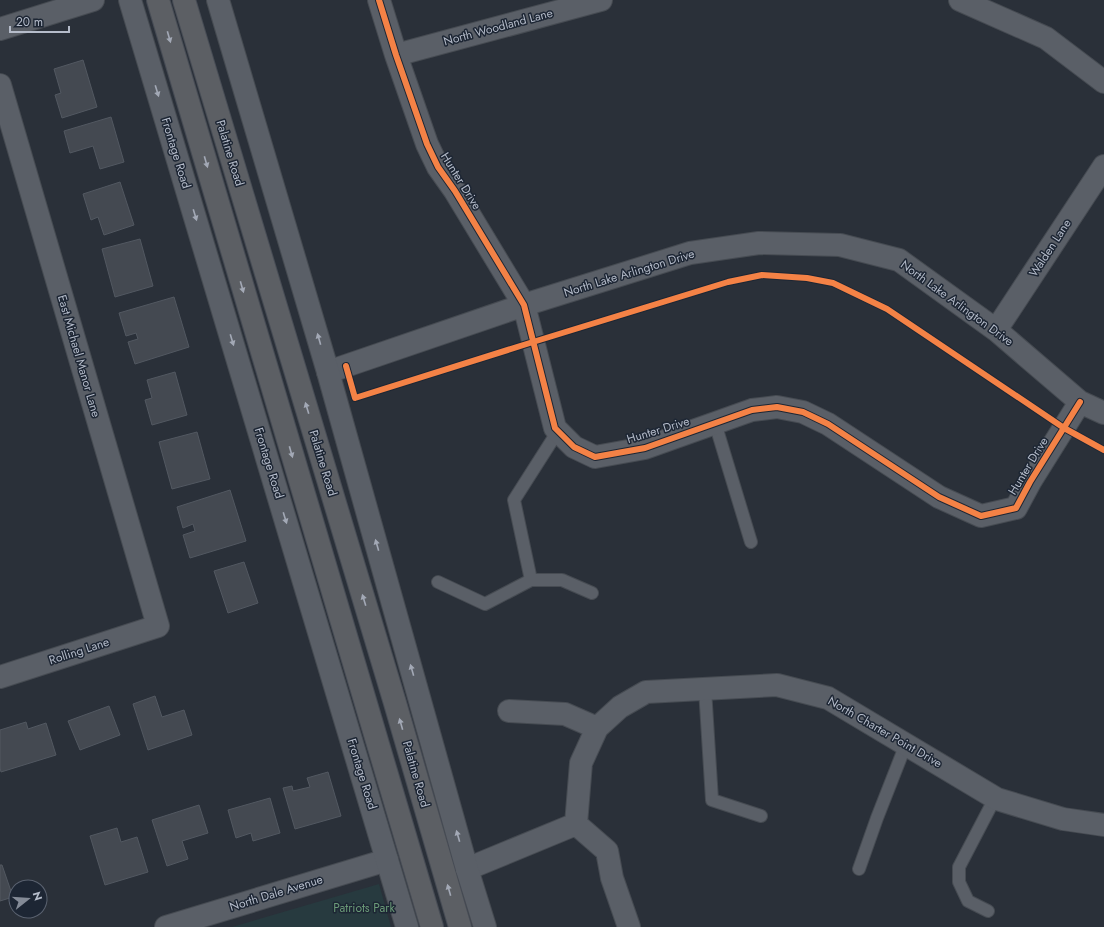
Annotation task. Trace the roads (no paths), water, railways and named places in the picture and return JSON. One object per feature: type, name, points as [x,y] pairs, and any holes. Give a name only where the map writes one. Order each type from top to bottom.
[{"type":"highway","points":[[158,0],[432,927]]},
{"type":"highway","name":"Palatine Road","points":[[184,0],[393,696],[460,927]]},
{"type":"highway","points":[[367,710],[420,927]]},
{"type":"street","points":[[0,28],[93,0]]},
{"type":"street","name":"Frontage Road","points":[[130,0],[407,927]]},
{"type":"street","points":[[218,0],[328,372],[467,869],[485,927]]},
{"type":"street","name":"Hunter Drive","points":[[379,0],[396,55],[427,144],[438,167],[455,191],[524,305],[555,428],[574,447],[595,457],[645,448],[752,410],[776,407],[803,412],[828,424],[939,498],[981,516],[1016,508],[1030,482],[1080,402]]},
{"type":"street","name":"North Woodland Lane","points":[[396,55],[601,0]]},
{"type":"street","points":[[960,0],[1046,38],[1104,82]]},
{"type":"street","name":"East Michael Manor Lane","points":[[0,85],[158,626]]},
{"type":"street","name":"Walden Lane","points":[[996,330],[1104,166]]},
{"type":"street","name":"North Lake Arlington Drive","points":[[328,372],[524,305],[690,253],[759,242],[840,245],[899,260],[996,330],[1080,402],[1104,413]]},
{"type":"street","name":"Rolling Lane","points":[[0,677],[158,626]]},
{"type":"street","name":"North Charter Point Drive","points":[[576,824],[581,763],[597,728],[620,707],[646,692],[777,685],[828,698],[995,798],[1063,820],[1104,825]]},
{"type":"street","points":[[509,711],[565,714],[597,728]]},
{"type":"street","points":[[467,869],[576,824],[607,851],[612,878],[629,927]]},
{"type":"street","name":"North Dale Avenue","points":[[166,927],[387,860]]},
{"type":"lane","points":[[715,423],[751,542]]},
{"type":"lane","points":[[531,580],[514,500],[558,431]]},
{"type":"lane","points":[[438,582],[485,604],[531,580],[562,580],[592,593]]},
{"type":"lane","points":[[705,689],[712,800],[761,816]]},
{"type":"lane","points":[[859,869],[906,744]]},
{"type":"lane","points":[[988,911],[968,901],[959,882],[959,867],[995,798]]},
{"type":"park label","name":"Patriots Park","points":[[364,908]]}]
